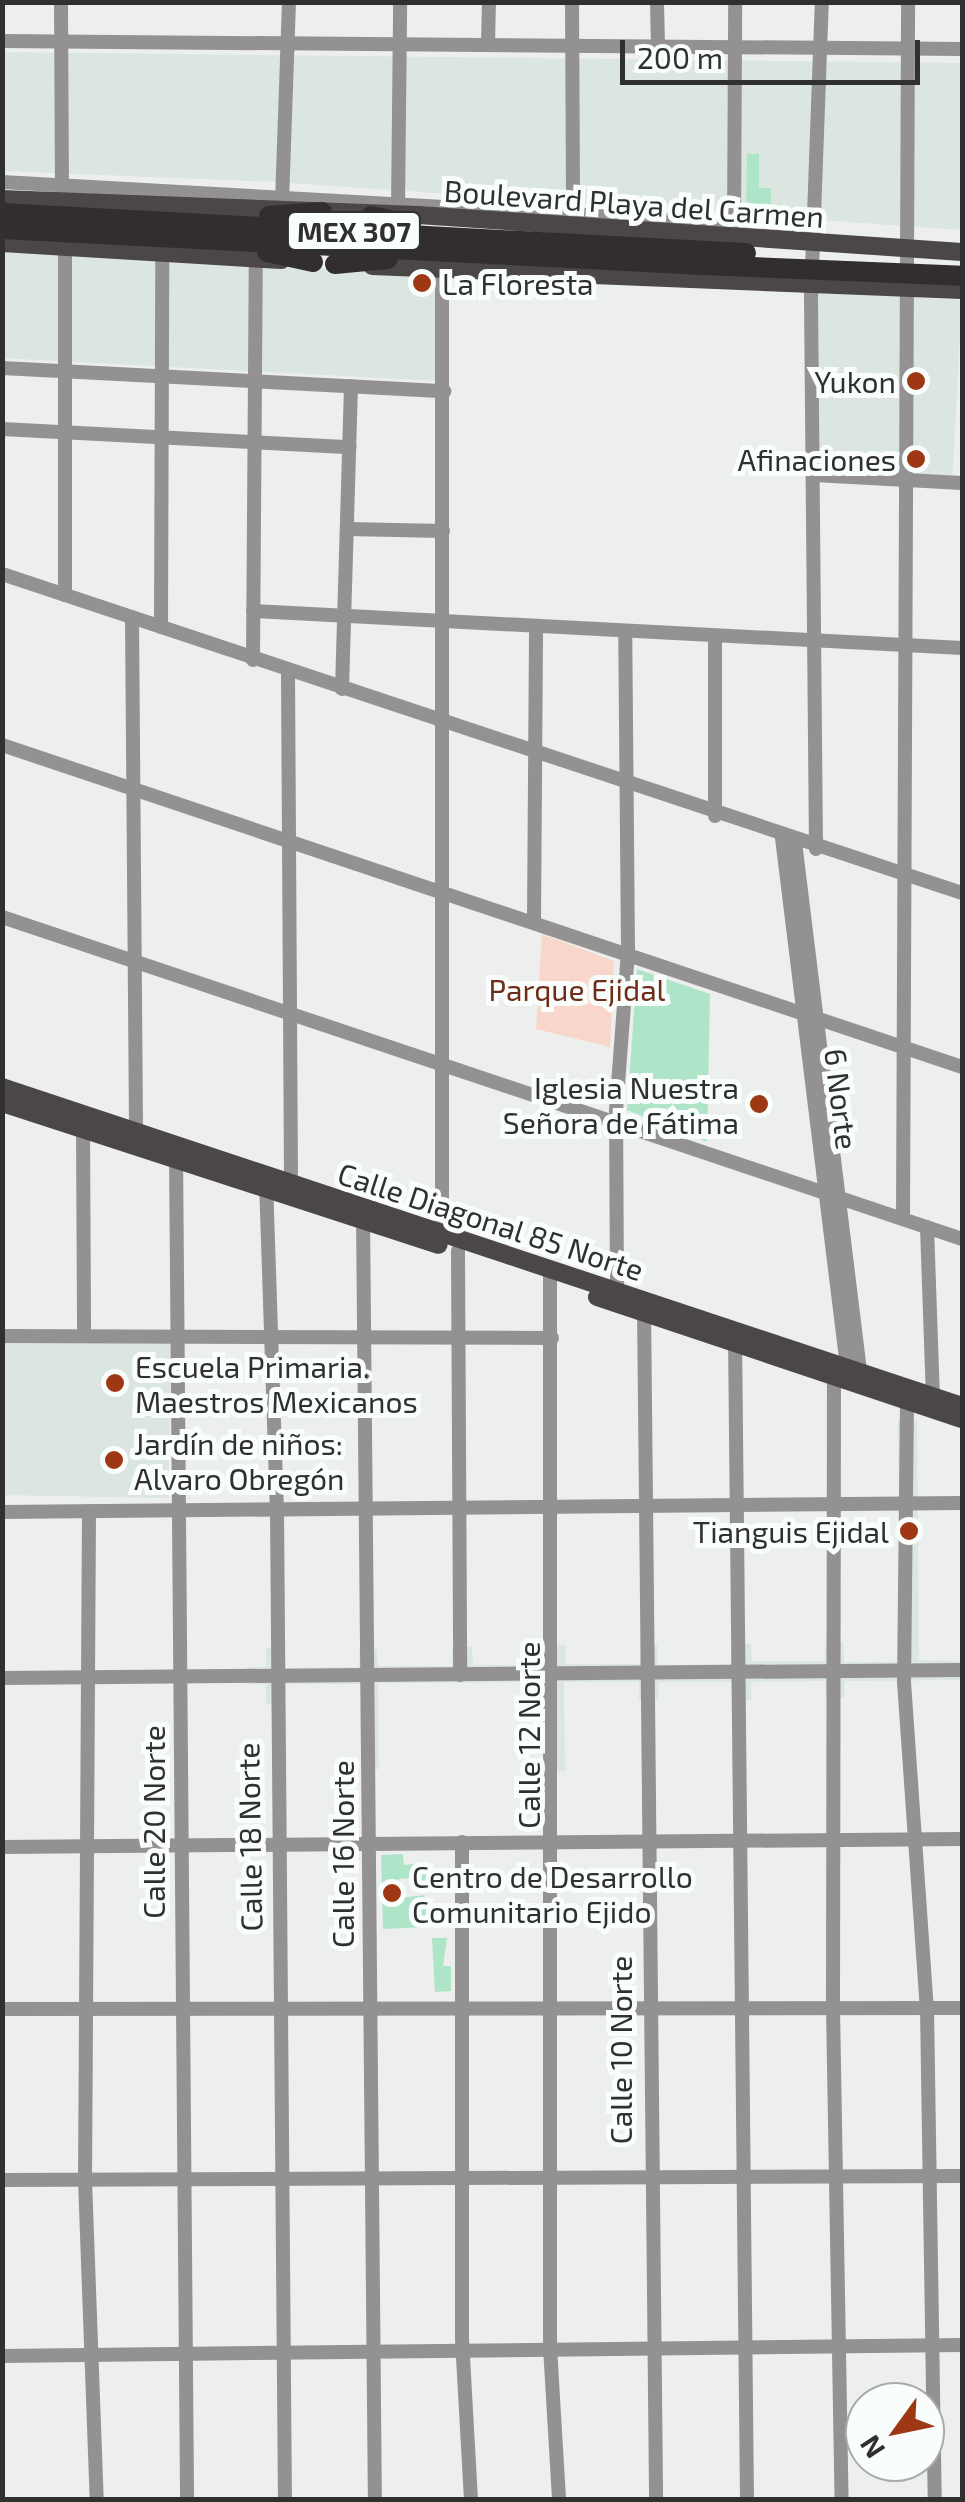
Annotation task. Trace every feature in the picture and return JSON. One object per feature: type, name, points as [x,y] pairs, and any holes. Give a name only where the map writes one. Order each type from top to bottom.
[{"type":"highway","points":[[212,231],[322,212]]},
{"type":"highway","name":"MEX 307","points":[[2,213],[212,231],[466,245],[706,251],[962,264]]},
{"type":"highway","points":[[372,216],[466,245]]},
{"type":"highway","name":"MEX 307","points":[[2,229],[212,231]]},
{"type":"highway","points":[[212,231],[313,262]]},
{"type":"highway","points":[[335,264],[466,245]]},
{"type":"highway","name":"MEX 307","points":[[706,251],[962,276]]},
{"type":"main road","name":"Boulevard Playa del Carmen","points":[[2,199],[61,193],[283,200],[322,212],[372,216],[398,208],[572,220],[636,230],[706,251],[734,230],[962,252]]},
{"type":"main road","points":[[636,230],[655,218]]},
{"type":"main road","points":[[692,220],[706,251]]},
{"type":"main road","points":[[2,243],[442,270],[962,290]]},
{"type":"main road","name":"Calle Diagonal 85 Norte","points":[[2,1087],[136,1130],[176,1152]]},
{"type":"main road","name":"Calle Diagonal 85 Norte","points":[[2,1102],[176,1152],[458,1251],[617,1292],[644,1307]]},
{"type":"main road","name":"Calle Diagonal 85 Norte","points":[[266,1182],[291,1183],[363,1215],[442,1234],[644,1307],[962,1406]]},
{"type":"main road","name":"Calle Diagonal 85 Norte","points":[[847,1371],[908,1400],[962,1419]]},
{"type":"street","points":[[2,182],[61,193],[61,2]]},
{"type":"street","points":[[289,2],[283,200],[398,208],[400,2]]},
{"type":"street","points":[[488,46],[489,2]]},
{"type":"street","points":[[572,2],[572,220],[692,220],[734,230],[735,2]]},
{"type":"street","points":[[657,2],[658,46]]},
{"type":"street","points":[[816,849],[812,284],[817,236],[822,2]]},
{"type":"street","points":[[903,1218],[908,2]]},
{"type":"street","points":[[2,41],[962,49]]},
{"type":"street","points":[[65,246],[71,434],[66,595]]},
{"type":"street","points":[[161,626],[166,377],[162,253]]},
{"type":"street","points":[[253,660],[256,259]]},
{"type":"street","points":[[442,270],[442,1234]]},
{"type":"street","points":[[2,368],[444,391]]},
{"type":"street","points":[[342,689],[351,386]]},
{"type":"street","points":[[2,429],[350,448]]},
{"type":"street","points":[[814,474],[962,483]]},
{"type":"street","points":[[347,528],[443,531]]},
{"type":"street","points":[[2,574],[715,816],[962,893]]},
{"type":"street","points":[[253,612],[962,648]]},
{"type":"street","points":[[132,617],[136,1130]]},
{"type":"street","points":[[534,921],[536,628]]},
{"type":"street","points":[[617,1292],[616,1122],[628,950],[625,631]]},
{"type":"street","points":[[715,636],[715,816]]},
{"type":"street","points":[[288,673],[292,840],[291,1183]]},
{"type":"street","points":[[2,745],[628,950],[962,1066]]},
{"type":"street","name":"6 Norte","points":[[788,840],[812,1017],[826,1194],[847,1371]]},
{"type":"street","points":[[2,917],[841,1201],[962,1238]]},
{"type":"street","points":[[812,1017],[841,1201],[847,1371],[834,1503],[832,2008],[840,2176],[838,2345],[842,2500]]},
{"type":"street","points":[[83,1128],[84,1335]]},
{"type":"street","name":"Calle 20 Norte","points":[[176,1152],[182,1334],[182,2354],[187,2500]]},
{"type":"street","name":"Calle 18 Norte","points":[[266,1182],[277,1510],[275,1844],[284,2500]]},
{"type":"street","name":"Calle 16 Norte","points":[[363,1215],[360,1342],[368,1676],[370,2350],[376,2500]]},
{"type":"street","points":[[927,1226],[934,1396]]},
{"type":"street","points":[[458,1251],[460,1675]]},
{"type":"street","name":"Calle 12 Norte","points":[[550,1275],[556,1841],[550,2347],[560,2500]]},
{"type":"street","name":"Calle 10 Norte","points":[[644,1307],[647,2176],[656,2500]]},
{"type":"street","points":[[2,1336],[182,1334],[360,1342],[552,1338]]},
{"type":"street","points":[[735,1337],[740,1504],[747,2500]]},
{"type":"street","points":[[908,1400],[906,1670],[928,2008],[928,2344],[935,2500]]},
{"type":"street","points":[[2,1512],[962,1503]]},
{"type":"street","points":[[89,1511],[90,2009],[86,2180],[97,2500]]},
{"type":"street","points":[[2,1678],[962,1670]]},
{"type":"street","points":[[2,1847],[962,1839]]},
{"type":"street","points":[[462,1842],[464,2349],[470,2500]]},
{"type":"street","points":[[2,2010],[962,2008]]},
{"type":"street","points":[[2,2180],[279,2182],[464,2176],[962,2176]]},
{"type":"street","points":[[2,2356],[280,2355],[652,2342],[962,2345]]},
{"type":"shaded area","points":[[2,52],[962,63],[962,230],[276,182],[3,171]]},
{"type":"shaded area","points":[[2,252],[442,275],[437,381],[2,358]]},
{"type":"shaded area","points":[[816,292],[962,300],[952,479],[807,472]]},
{"type":"shaded area","points":[[2,1340],[171,1343],[168,1498],[2,1495]]},
{"type":"shaded area","name":"Tianguis Ejidal","points":[[898,1421],[917,1421],[919,1660],[962,1661],[962,1680],[845,1681],[844,1698],[826,1698],[825,1681],[751,1682],[751,1700],[732,1700],[731,1682],[659,1682],[658,1700],[639,1700],[639,1682],[564,1682],[565,1771],[548,1771],[546,1682],[378,1683],[379,1769],[361,1769],[360,1684],[284,1684],[284,1704],[266,1704],[266,1684],[247,1684],[247,1667],[266,1667],[266,1648],[284,1648],[285,1668],[359,1667],[359,1649],[377,1649],[378,1666],[452,1666],[452,1647],[472,1647],[473,1665],[546,1665],[547,1645],[565,1645],[566,1664],[640,1664],[640,1645],[657,1645],[658,1665],[731,1664],[731,1645],[751,1644],[752,1661],[825,1661],[825,1642],[843,1642],[844,1662],[901,1662]]},
{"type":"green space","name":"Parque Ejidal","points":[[542,934],[614,961],[610,1047],[536,1029]]},
{"type":"building","points":[[747,154],[759,154],[759,188],[771,188],[771,215],[746,213]]},
{"type":"building","points":[[637,969],[710,994],[707,1142],[627,1110]]},
{"type":"building","name":"Centro de Desarrollo Comunitario Ejido","points":[[403,1854],[404,1865],[419,1863],[432,1880],[420,1890],[412,1878],[399,1879],[400,1898],[424,1895],[429,1927],[383,1929],[381,1855]]},
{"type":"building","points":[[432,1938],[447,1938],[443,1966],[451,1966],[451,1991],[435,1992]]},
{"type":"place","name":"La Floresta","points":[[422,283]]},
{"type":"place","name":"Yukon","points":[[916,381]]},
{"type":"place","name":"Afinaciones","points":[[916,459]]},
{"type":"place","name":"Iglesia Nuestra Señora de Fátima","points":[[759,1104]]},
{"type":"place","name":"Escuela Primaria. Maestros Mexicanos","points":[[115,1383]]},
{"type":"place","name":"Jardín de niños: Alvaro Obregón","points":[[114,1460]]},
{"type":"place","name":"Tianguis Ejidal","points":[[909,1531]]},
{"type":"place","name":"Centro de Desarrollo Comunitario Ejido","points":[[392,1893]]}]
